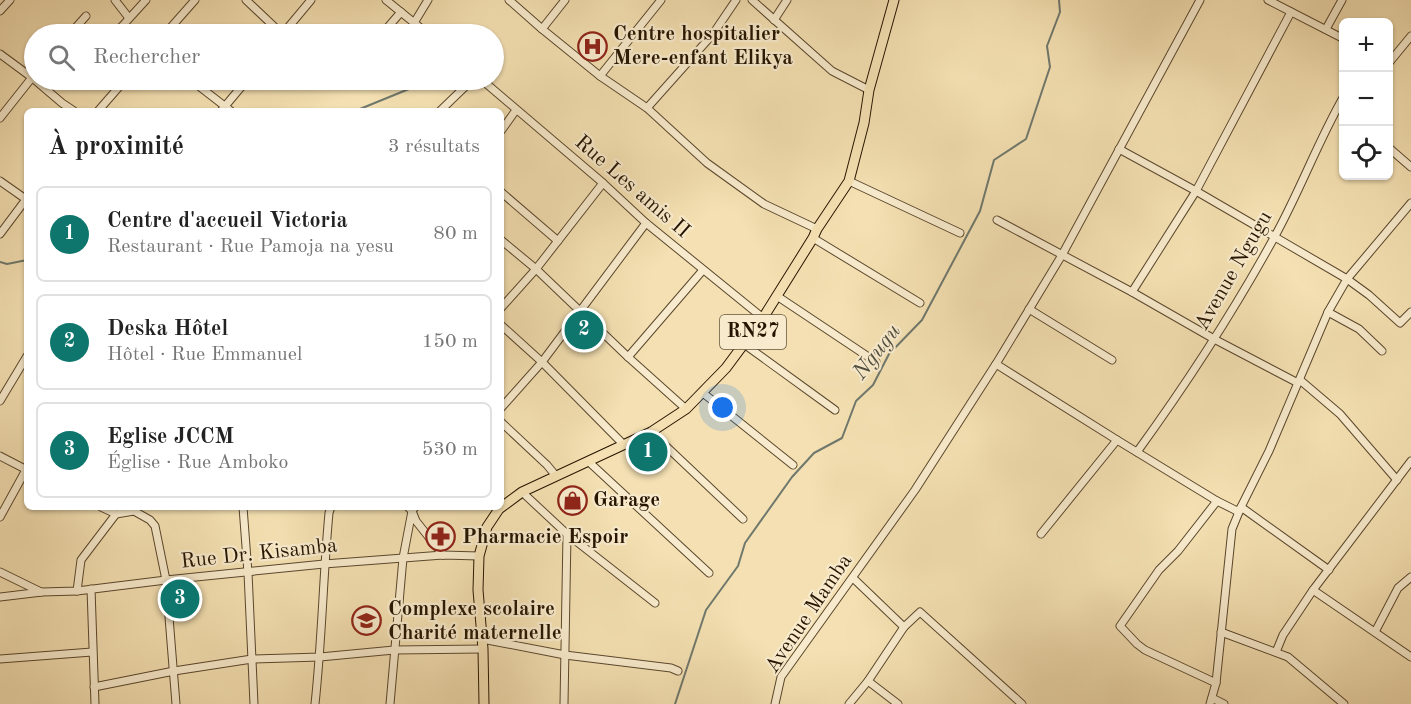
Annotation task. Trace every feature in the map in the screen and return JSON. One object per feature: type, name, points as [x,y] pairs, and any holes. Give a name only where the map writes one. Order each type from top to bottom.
[{"type":"main road","name":"RN27","points":[[504,505],[522,492],[589,462],[672,420],[703,393],[726,368],[763,318],[849,181],[864,123],[869,90],[894,0]]},
{"type":"main road","name":"RN27","points":[[484,704],[483,644],[478,590],[479,556],[487,527],[498,510]]},
{"type":"street","points":[[0,11],[10,0]]},
{"type":"street","points":[[115,0],[129,18]]},
{"type":"street","points":[[124,24],[146,0]]},
{"type":"street","points":[[174,24],[195,0]]},
{"type":"street","points":[[246,0],[275,24]]},
{"type":"street","points":[[293,24],[311,0]]},
{"type":"street","points":[[386,0],[414,23],[428,0]]},
{"type":"street","points":[[509,0],[600,76],[647,108],[707,163],[764,204],[815,233],[920,303]]},
{"type":"street","points":[[542,29],[565,0]]},
{"type":"street","points":[[600,76],[661,0]]},
{"type":"street","points":[[647,108],[713,34],[736,0]]},
{"type":"street","points":[[752,0],[832,71],[869,90]]},
{"type":"street","points":[[774,20],[787,0]]},
{"type":"street","name":"Avenue Mamba","points":[[775,704],[781,677],[915,490],[996,364],[1062,255],[1200,0]]},
{"type":"street","points":[[1268,0],[1339,36]]},
{"type":"street","points":[[1326,29],[1342,0]]},
{"type":"street","points":[[391,24],[401,12]]},
{"type":"street","points":[[1132,292],[1196,191],[1291,12]]},
{"type":"street","points":[[79,24],[86,16]]},
{"type":"street","points":[[1393,59],[1411,36]]},
{"type":"street","points":[[0,54],[24,70]]},
{"type":"street","points":[[0,118],[24,89]]},
{"type":"street","points":[[48,90],[70,108]]},
{"type":"street","points":[[101,108],[116,90]]},
{"type":"street","points":[[203,90],[225,108]]},
{"type":"street","points":[[227,108],[240,90]]},
{"type":"street","points":[[443,108],[462,90]]},
{"type":"street","name":"Rue Les amis II","points":[[493,90],[603,183],[646,223],[763,318]]},
{"type":"street","name":"Avenue Ngugu","points":[[1137,452],[1175,400],[1275,237],[1339,104]]},
{"type":"street","points":[[504,127],[516,110]]},
{"type":"street","points":[[1119,149],[1347,279],[1370,295],[1400,323],[1411,312]]},
{"type":"street","points":[[1393,151],[1411,167]]},
{"type":"street","points":[[1,181],[24,197]]},
{"type":"street","points":[[849,181],[960,233]]},
{"type":"street","points":[[504,305],[536,269],[603,183]]},
{"type":"street","points":[[504,195],[558,241]]},
{"type":"street","points":[[0,234],[24,203]]},
{"type":"street","points":[[1224,704],[1211,701],[1216,683],[1232,529],[1266,458],[1328,312],[1347,279],[1411,203]]},
{"type":"street","points":[[998,220],[1214,339],[1299,381],[1341,414],[1397,480]]},
{"type":"street","points":[[504,405],[542,362],[646,223]]},
{"type":"street","points":[[504,242],[536,269],[686,409]]},
{"type":"street","points":[[628,357],[703,270]]},
{"type":"street","points":[[777,296],[876,362]]},
{"type":"street","points":[[1029,309],[1112,360]]},
{"type":"street","points":[[1328,312],[1359,329],[1382,351]]},
{"type":"street","points":[[504,328],[542,362],[624,445]]},
{"type":"street","points":[[744,344],[835,410]]},
{"type":"street","points":[[0,401],[24,361]]},
{"type":"street","points":[[996,364],[1217,501],[1240,510],[1329,570]]},
{"type":"street","points":[[703,393],[793,465]]},
{"type":"street","points":[[504,425],[556,476]]},
{"type":"street","points":[[651,432],[743,519]]},
{"type":"street","points":[[1041,534],[1117,440]]},
{"type":"street","points":[[0,456],[24,468]]},
{"type":"street","points":[[1276,652],[1283,635],[1313,590],[1411,461]]},
{"type":"street","points":[[589,462],[709,573]]},
{"type":"street","points":[[0,517],[24,474]]},
{"type":"street","points":[[522,492],[567,534],[655,603]]},
{"type":"street","points":[[1216,683],[1145,650],[1120,626],[1159,570],[1178,551],[1217,501]]},
{"type":"street","points":[[107,510],[116,514],[134,511],[150,520],[155,526],[166,580],[176,704]]},
{"type":"street","points":[[243,510],[254,704]]},
{"type":"street","points":[[315,704],[320,657],[324,564],[330,510]]},
{"type":"street","points":[[390,704],[403,558],[412,510]]},
{"type":"street","points":[[413,510],[416,521],[443,555]]},
{"type":"street","points":[[77,591],[81,561],[116,514]]},
{"type":"street","points":[[564,704],[567,534]]},
{"type":"street","name":"Rue Dr. Kisamba","points":[[0,597],[77,591],[324,564],[443,555],[479,556]]},
{"type":"street","name":"Rue Dr. Kisamba","points":[[0,572],[42,592]]},
{"type":"street","points":[[1375,632],[1398,588],[1411,577]]},
{"type":"street","points":[[853,578],[904,627]]},
{"type":"street","points":[[91,589],[95,704]]},
{"type":"street","points":[[1313,590],[1411,657]]},
{"type":"street","points":[[849,704],[868,681],[904,627],[920,612],[1022,704]]},
{"type":"street","points":[[1221,632],[1288,657],[1344,704]]},
{"type":"street","points":[[94,687],[252,659],[320,657],[483,644],[678,670]]},
{"type":"street","points":[[0,659],[92,652]]},
{"type":"street","points":[[868,681],[898,704]]},
{"type":"waterway","name":"Ngugu","points":[[675,704],[706,610],[738,566],[745,543],[792,477],[814,453],[842,438],[856,401],[873,385],[889,354],[922,320],[980,211],[994,160],[1026,139],[1050,67],[1047,46],[1060,12],[1059,0]]},
{"type":"waterway","points":[[362,108],[406,90]]},
{"type":"waterway","points":[[0,262],[7,264],[24,261]]},
{"type":"place","name":"Centre hospitalier Mere-enfant Elikya","points":[[592,46]]},
{"type":"place","name":"Deska Hôtel","points":[[584,330]]},
{"type":"place","name":"Centre d'accueil Victoria","points":[[648,452]]},
{"type":"place","name":"Garage","points":[[572,500]]},
{"type":"place","name":"Pharmacie Espoir","points":[[441,537]]},
{"type":"place","name":"Eglise JCCM","points":[[180,599]]},
{"type":"place","name":"Complexe scolaire Charité maternelle","points":[[367,621]]}]
